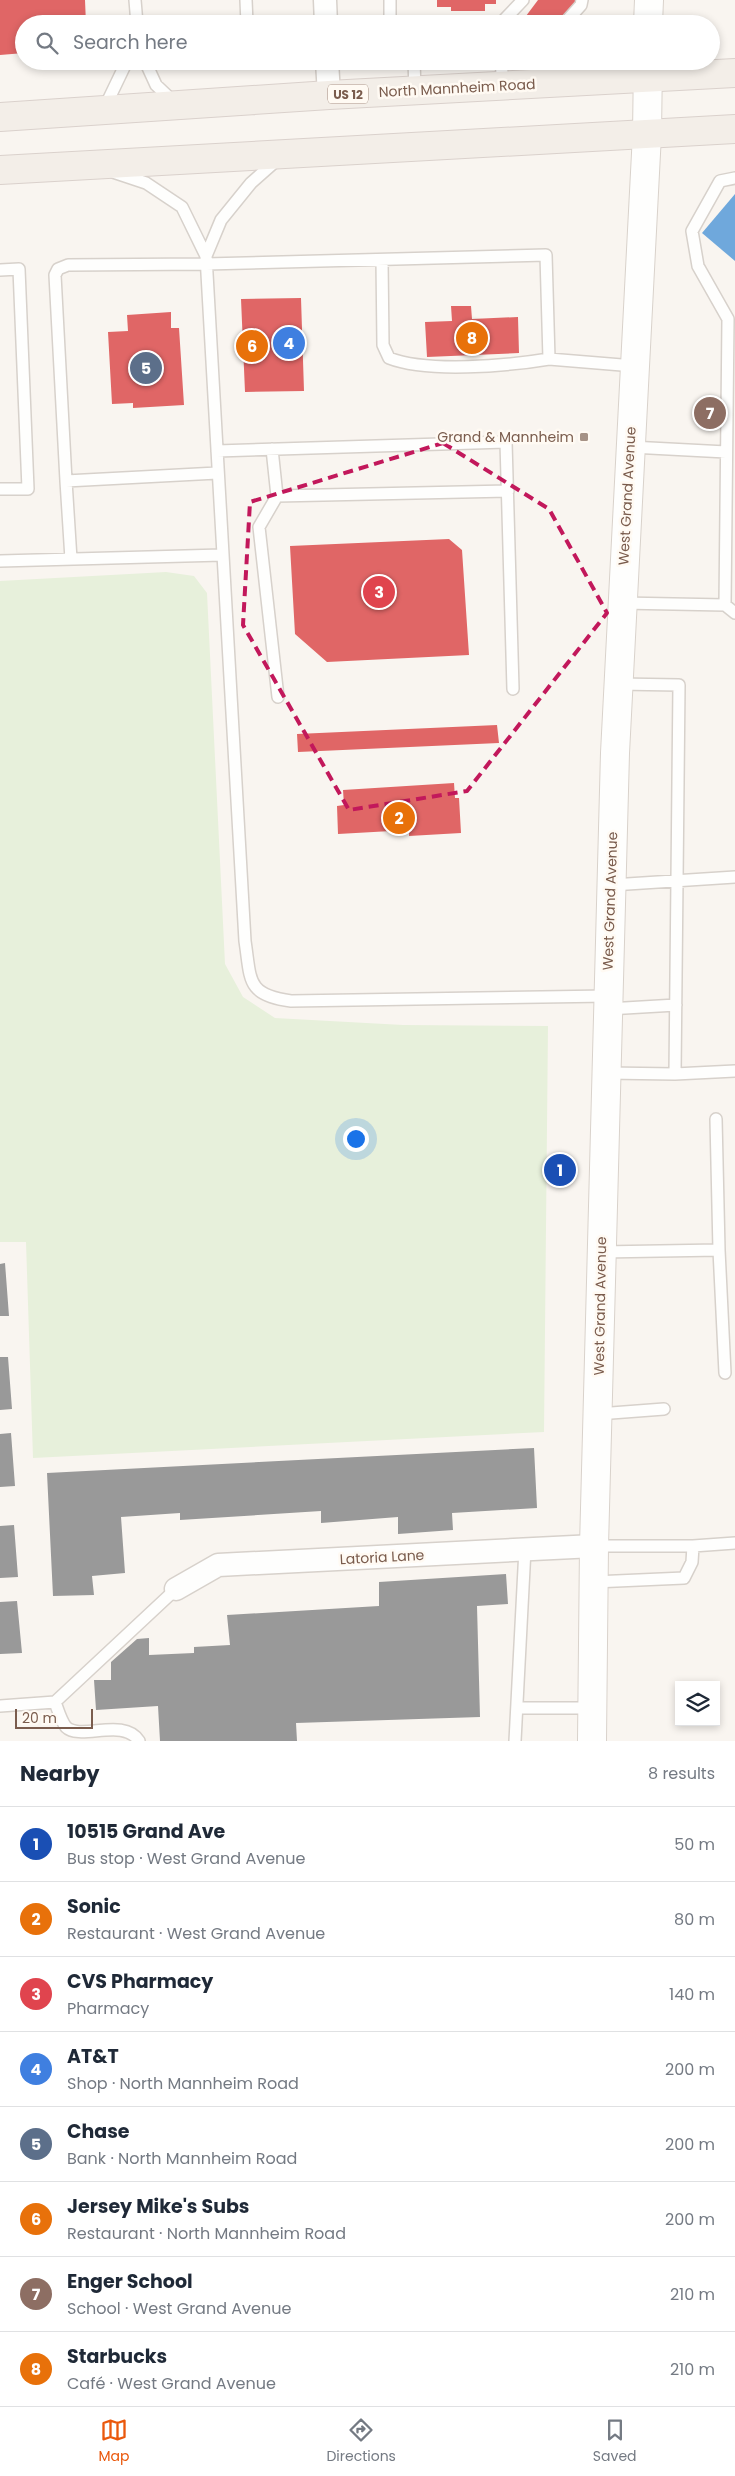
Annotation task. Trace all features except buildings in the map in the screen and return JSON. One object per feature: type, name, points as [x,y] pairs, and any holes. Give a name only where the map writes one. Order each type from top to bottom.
[{"type":"main road","points":[[648,15],[649,0]]},
{"type":"main road","name":"North Mannheim Road","points":[[0,118],[415,90],[502,73],[612,70]]},
{"type":"main road","name":"West Grand Avenue","points":[[592,1741],[594,1546],[611,885],[621,603],[647,134],[648,70]]},
{"type":"main road","name":"North Mannheim Road","points":[[670,70],[735,73]]},
{"type":"main road","points":[[0,170],[88,163],[735,129]]},
{"type":"street","points":[[325,0],[326,15]]},
{"type":"street","points":[[328,70],[329,96]]},
{"type":"street","name":"Latoria Lane","points":[[176,1589],[218,1565],[594,1546]]},
{"type":"lane","points":[[135,0],[136,15]]},
{"type":"lane","points":[[246,0],[247,15]]},
{"type":"lane","points":[[390,0],[390,15]]},
{"type":"lane","points":[[509,15],[523,0]]},
{"type":"lane","points":[[572,15],[581,5],[582,0]]},
{"type":"lane","points":[[103,110],[123,70]]},
{"type":"lane","points":[[149,70],[156,85],[178,106]]},
{"type":"lane","points":[[415,70],[415,90]]},
{"type":"lane","points":[[206,260],[221,220],[251,183],[284,154]]},
{"type":"lane","points":[[88,163],[146,183],[182,207],[206,260],[245,941],[251,982],[269,998],[291,1002],[676,1005]]},
{"type":"lane","points":[[724,605],[728,319],[698,266],[692,231],[720,181],[735,178]]},
{"type":"lane","points":[[71,559],[55,275],[58,270],[68,265],[206,260],[382,260],[546,255],[548,359]]},
{"type":"lane","points":[[382,260],[384,344],[389,358],[404,364],[424,367],[525,363],[548,359],[634,366]]},
{"type":"lane","points":[[0,270],[19,269],[28,489],[0,490]]},
{"type":"lane","points":[[217,451],[506,442],[513,690]]},
{"type":"lane","points":[[629,447],[726,452]]},
{"type":"lane","points":[[272,449],[277,496],[260,527],[278,698]]},
{"type":"lane","points":[[66,481],[217,473]]},
{"type":"lane","points":[[277,496],[508,491]]},
{"type":"lane","points":[[0,561],[222,555]]},
{"type":"lane","points":[[621,603],[724,605],[735,613]]},
{"type":"lane","points":[[618,684],[679,685],[675,1074]]},
{"type":"lane","points":[[611,885],[735,877]]},
{"type":"lane","points":[[606,1073],[675,1074],[735,1071]]},
{"type":"lane","points":[[716,1119],[724,1374]]},
{"type":"lane","points":[[601,1252],[719,1250]]},
{"type":"lane","points":[[598,1414],[664,1409]]},
{"type":"lane","points":[[594,1546],[693,1546],[735,1543]]},
{"type":"lane","points":[[594,1582],[684,1578],[692,1562],[693,1546]]},
{"type":"lane","points":[[515,1741],[525,1549]]},
{"type":"lane","points":[[0,1706],[55,1702],[176,1589]]},
{"type":"lane","points":[[55,1702],[66,1727],[73,1733],[125,1731],[136,1737],[139,1741]]},
{"type":"lane","points":[[517,1708],[592,1708]]},
{"type":"highlighted area","points":[[443,443],[549,509],[607,613],[467,791],[349,810],[243,625],[250,502]]},
{"type":"green space","points":[[166,572],[194,576],[207,593],[225,964],[243,997],[275,1018],[403,1025],[548,1026],[544,1432],[33,1458],[26,1242],[0,1242],[0,581]]},
{"type":"place","name":"Starbucks","points":[[472,338]]},
{"type":"place","name":"AT&T","points":[[289,343]]},
{"type":"place","name":"Jersey Mike's Subs","points":[[252,346]]},
{"type":"place","name":"Chase","points":[[146,368]]},
{"type":"place","name":"Enger School","points":[[710,413]]},
{"type":"place","name":"Grand & Mannheim","points":[[584,437]]},
{"type":"place","name":"CVS Pharmacy","points":[[379,592]]},
{"type":"place","name":"Sonic","points":[[399,818]]},
{"type":"place","name":"10515 Grand Ave","points":[[560,1170]]}]
